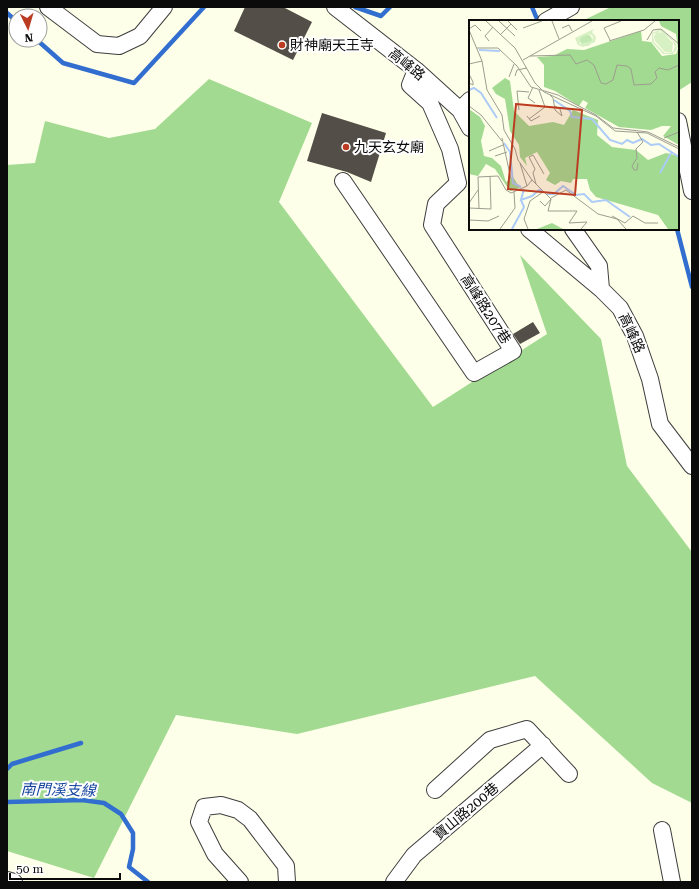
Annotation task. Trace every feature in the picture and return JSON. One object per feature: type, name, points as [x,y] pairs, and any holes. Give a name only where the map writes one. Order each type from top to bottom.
[{"type":"street","points":[[48,7],[97,44],[119,46],[140,36],[164,7]]},
{"type":"street","name":"高峰路","points":[[335,7],[416,70],[465,105],[469,123]]},
{"type":"street","points":[[550,19],[571,7]]},
{"type":"street","name":"高峰路207巷","points":[[343,180],[474,373],[512,351],[432,225],[436,204],[458,183],[450,149],[430,103],[410,85],[416,70]]},
{"type":"street","points":[[679,126],[692,191]]},
{"type":"street","name":"高峰路","points":[[530,230],[601,289],[620,308],[635,336],[650,379],[660,424],[692,466]]},
{"type":"street","points":[[574,230],[599,266],[601,289]]},
{"type":"street","points":[[435,790],[490,740],[527,729],[569,774]]},
{"type":"street","name":"寶山路200巷","points":[[394,882],[414,855],[543,745]]},
{"type":"street","points":[[240,882],[215,854],[199,822],[204,807],[221,805],[238,810],[250,819],[286,866],[287,882]]},
{"type":"street","points":[[662,830],[672,882]]},
{"type":"street","points":[[7,880],[14,882]]},
{"type":"green space","points":[[611,7],[692,7],[692,82],[679,90],[679,20],[584,20]]},
{"type":"green space","points":[[209,79],[312,123],[279,202],[433,407],[547,334],[520,255],[601,339],[627,466],[692,552],[692,803],[652,783],[535,676],[297,734],[176,715],[94,878],[7,851],[7,165],[35,163],[45,121],[109,138],[155,129]]},
{"type":"building","name":"財神廟天王寺","points":[[245,7],[283,7],[312,22],[293,60],[234,31]]},
{"type":"building","name":"九天玄女廟","points":[[322,113],[386,133],[371,182],[347,172],[307,161]]},
{"type":"building","points":[[533,322],[540,333],[520,344],[513,334]]},
{"type":"waterway","points":[[46,48],[63,63],[134,83],[204,7]]},
{"type":"waterway","points":[[355,7],[381,16],[390,7]]},
{"type":"waterway","points":[[532,7],[537,19],[539,20]]},
{"type":"waterway","points":[[677,230],[692,287]]},
{"type":"waterway","points":[[7,769],[12,764],[81,743]]},
{"type":"waterway","name":"南門溪支線","points":[[7,802],[82,800],[104,803],[121,814],[133,833],[133,849],[129,867],[148,882]]},
{"type":"place","name":"財神廟天王寺","points":[[282,45]]},
{"type":"place","name":"九天玄女廟","points":[[346,147]]}]
